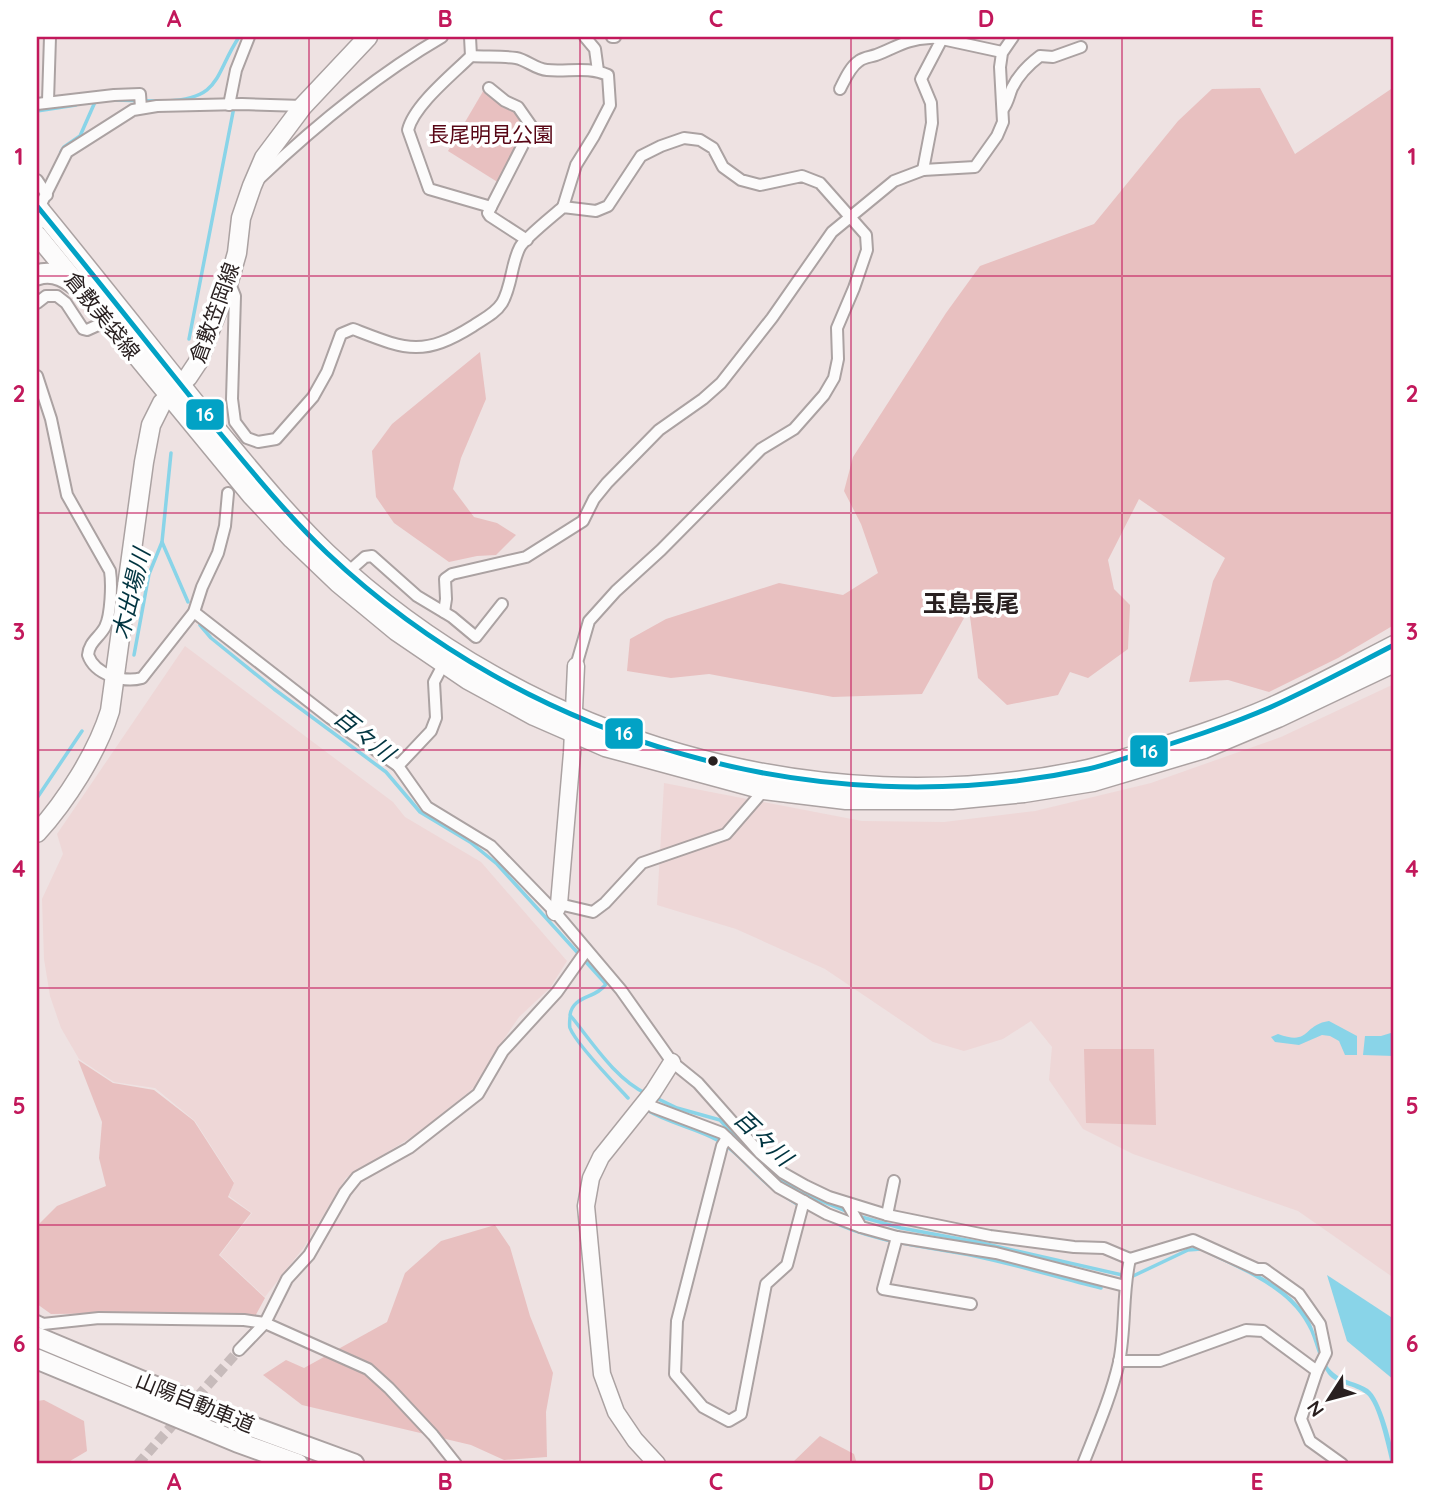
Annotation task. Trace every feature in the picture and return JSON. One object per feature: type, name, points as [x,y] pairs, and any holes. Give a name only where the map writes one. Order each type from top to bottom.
[{"type":"highway","points":[[37,275],[57,274],[82,290]]},
{"type":"highway","name":"山陽自動車道","points":[[37,1338],[232,1419],[354,1464]]},
{"type":"highway","name":"山陽自動車道","points":[[37,1359],[224,1437],[298,1464]]},
{"type":"main road","name":"倉敷笠岡線","points":[[368,37],[303,106],[264,158],[241,218],[237,253],[229,281],[198,362],[194,370],[174,390],[282,507],[348,572],[405,620],[451,652],[535,699],[610,731],[745,771],[848,784],[951,787],[1022,780],[1090,769],[1197,736],[1272,707],[1394,646]]},
{"type":"main road","name":"倉敷美袋線","points":[[39,208],[174,390]]},
{"type":"main road","name":"倉敷美袋線","points":[[37,235],[107,321],[174,390]]},
{"type":"main road","points":[[37,833],[54,813],[100,739],[110,711],[147,442],[154,417],[174,390],[251,495],[314,562],[371,611],[443,665],[573,735],[605,747],[764,790],[846,800],[952,800],[1024,793],[1094,782],[1204,749],[1278,718],[1394,663]]},
{"type":"street","points":[[50,37],[43,103],[140,94],[141,103]]},
{"type":"street","points":[[229,105],[236,70],[250,37]]},
{"type":"street","points":[[252,186],[313,128],[369,85],[442,37]]},
{"type":"street","points":[[470,37],[471,56]]},
{"type":"street","points":[[585,37],[595,49],[598,71]]},
{"type":"street","points":[[444,612],[445,579],[452,574],[526,557],[583,521],[590,505],[607,483],[659,430],[721,383],[772,318],[832,232],[850,216],[894,181],[923,170],[975,167],[997,136],[1003,122],[1000,85],[1002,52],[1013,37]]},
{"type":"street","points":[[840,89],[848,72],[862,58],[876,55],[914,38],[933,38],[1002,52]]},
{"type":"street","points":[[923,170],[932,123],[931,103],[921,79],[933,38]]},
{"type":"street","points":[[1003,109],[1012,88],[1031,63],[1040,56],[1053,57],[1081,47]]},
{"type":"street","points":[[229,281],[235,296],[232,399],[235,422],[247,438],[268,442],[285,430],[313,397],[327,372],[341,334],[353,329],[395,345],[414,348],[435,346],[495,312],[503,302],[521,245],[563,207],[576,165],[610,105],[608,75],[598,71],[545,70],[528,65],[520,58],[471,56],[431,95],[410,123],[408,130],[429,190],[491,207]]},
{"type":"street","points":[[489,88],[505,101],[518,107],[532,127],[491,207],[489,216],[527,240]]},
{"type":"street","points":[[39,208],[67,152],[141,103],[303,106]]},
{"type":"street","points":[[557,908],[573,735],[576,666],[589,621],[616,591],[661,551],[761,449],[794,429],[824,395],[834,378],[838,359],[837,328],[867,250],[866,235],[820,183],[802,176],[760,185],[741,180],[723,167],[713,148],[700,140],[684,138],[641,156],[608,206],[596,211],[563,207]]},
{"type":"street","points":[[37,180],[39,208]]},
{"type":"street","points":[[37,303],[46,296],[57,296],[66,303],[83,329],[88,330],[107,321]]},
{"type":"street","points":[[37,376],[51,419],[68,495],[110,571],[107,621],[101,633],[91,643],[88,656],[94,667],[130,681],[142,678],[194,612],[218,553],[225,526],[228,492]]},
{"type":"street","points":[[348,572],[365,557],[372,556],[417,597],[444,612],[476,637],[502,604]]},
{"type":"street","points":[[194,612],[330,718],[398,766],[427,807],[491,846],[557,908],[585,952],[621,990],[672,1062],[698,1083],[726,1134],[778,1186],[802,1205],[896,1241],[986,1251],[1125,1284]]},
{"type":"street","points":[[398,766],[435,724],[434,682],[443,665]]},
{"type":"street","points":[[557,908],[593,912],[605,903],[642,863],[726,834],[764,790]]},
{"type":"street","points":[[239,1350],[265,1323],[287,1279],[309,1255],[345,1192],[357,1177],[410,1148],[478,1094],[503,1051],[573,972],[585,952]]},
{"type":"street","points":[[657,1464],[635,1440],[616,1412],[603,1374],[586,1206],[591,1178],[601,1157],[649,1097],[672,1062]]},
{"type":"street","points":[[649,1097],[653,1107],[726,1134],[761,1153],[783,1172],[828,1197],[887,1215],[990,1236],[1074,1247],[1104,1248],[1128,1265]]},
{"type":"street","points":[[726,1134],[677,1321],[675,1374],[702,1407],[729,1421],[741,1414],[766,1284],[787,1265],[802,1205]]},
{"type":"street","points":[[887,1215],[894,1181]]},
{"type":"street","points":[[848,1204],[860,1225]]},
{"type":"street","points":[[986,1251],[990,1236]]},
{"type":"street","points":[[1128,1265],[1193,1240],[1257,1269],[1264,1269],[1299,1294],[1320,1324],[1326,1353],[1301,1419],[1310,1441],[1342,1464]]},
{"type":"street","points":[[896,1241],[883,1289],[971,1304]]},
{"type":"street","points":[[1083,1464],[1119,1360],[1128,1265]]},
{"type":"street","points":[[37,1321],[43,1324],[112,1318],[244,1320],[265,1323],[368,1369],[424,1425],[456,1464]]},
{"type":"street","points":[[1119,1360],[1160,1361],[1245,1330],[1263,1331],[1318,1369]]},
{"type":"shaded area","points":[[185,646],[393,802],[405,817],[481,862],[567,961],[550,988],[519,1017],[475,1087],[418,1133],[346,1178],[304,1247],[265,1297],[220,1255],[252,1213],[229,1196],[234,1182],[195,1121],[155,1088],[114,1082],[79,1059],[61,1028],[50,996],[44,959],[42,899],[63,854],[57,834]]},
{"type":"shaded area","points":[[1394,684],[1394,1278],[1298,1211],[1133,1154],[1083,1129],[1049,1080],[1052,1047],[1031,1021],[1003,1039],[964,1051],[933,1042],[825,969],[736,929],[657,905],[664,783],[862,821],[944,822],[1035,811],[1151,783],[1281,737]]},
{"type":"green space","points":[[1394,87],[1394,625],[1338,658],[1269,692],[1228,680],[1189,682],[1213,581],[1225,558],[1139,499],[1108,560],[1114,589],[1130,605],[1128,649],[1088,678],[1070,672],[1058,695],[1007,705],[978,678],[969,609],[922,694],[833,697],[709,674],[671,678],[627,671],[630,639],[666,619],[779,583],[843,595],[878,573],[861,524],[844,491],[853,457],[946,313],[980,266],[1094,224],[1178,121],[1212,89],[1260,88],[1295,154]]},
{"type":"green space","name":"長尾明見公園","points":[[485,88],[518,112],[528,128],[499,183],[448,151]]},
{"type":"green space","points":[[480,352],[486,399],[461,458],[453,489],[474,517],[497,523],[516,535],[496,555],[449,562],[394,523],[376,497],[372,451],[392,424]]},
{"type":"green space","points":[[1084,1049],[1154,1049],[1156,1125],[1086,1123]]},
{"type":"green space","points":[[78,1060],[113,1083],[154,1090],[194,1121],[234,1183],[228,1197],[251,1213],[219,1255],[265,1298],[253,1320],[141,1313],[51,1314],[37,1304],[37,1226],[57,1206],[106,1186],[99,1158],[102,1122]]},
{"type":"green space","points":[[495,1225],[510,1247],[530,1316],[553,1373],[546,1412],[547,1457],[504,1460],[471,1445],[302,1405],[263,1375],[286,1360],[304,1368],[387,1322],[405,1273],[441,1241]]},
{"type":"green space","points":[[44,1400],[84,1421],[87,1451],[65,1464],[37,1464],[37,1401]]},
{"type":"green space","points":[[820,1436],[854,1454],[857,1464],[791,1464]]},
{"type":"water","points":[[1329,1021],[1357,1036],[1357,1055],[1345,1055],[1339,1041],[1330,1036],[1322,1035],[1299,1045],[1275,1042],[1271,1037],[1278,1034],[1296,1038],[1314,1026]]},
{"type":"water","points":[[1394,1032],[1394,1056],[1363,1055],[1365,1036],[1381,1036]]},
{"type":"water","points":[[1209,1250],[1264,1278],[1300,1307],[1312,1326],[1329,1368],[1338,1376],[1368,1389],[1378,1402],[1386,1423],[1394,1463],[1391,1464],[1382,1426],[1370,1399],[1362,1391],[1328,1374],[1310,1331],[1298,1312],[1264,1282],[1208,1254]]},
{"type":"water","points":[[1327,1275],[1394,1319],[1394,1380],[1347,1341]]},
{"type":"waterway","points":[[167,101],[185,99],[207,89],[220,73],[239,37]]},
{"type":"waterway","points":[[112,100],[156,101]]},
{"type":"waterway","points":[[61,152],[80,136],[95,102]]},
{"type":"waterway","points":[[37,111],[76,105]]},
{"type":"waterway","points":[[189,339],[234,107]]},
{"type":"waterway","name":"木出場川","points":[[134,655],[149,574],[162,542],[171,453]]},
{"type":"waterway","name":"百々川","points":[[162,542],[188,602]]},
{"type":"waterway","name":"百々川","points":[[200,625],[211,638],[274,689],[386,772],[420,812],[470,842],[497,864],[606,984],[575,1004],[570,1015],[614,1070],[647,1094]]},
{"type":"waterway","name":"木出場川","points":[[37,798],[82,731]]},
{"type":"waterway","points":[[570,1017],[570,1028],[580,1044],[628,1098]]},
{"type":"waterway","name":"百々川","points":[[654,1097],[677,1108],[720,1120],[750,1153]]},
{"type":"waterway","points":[[647,1110],[719,1141],[774,1189]]},
{"type":"waterway","name":"百々川","points":[[768,1171],[799,1192],[848,1212]]},
{"type":"waterway","points":[[786,1197],[800,1206]]},
{"type":"waterway","name":"百々川","points":[[858,1216],[901,1228],[982,1243],[1131,1277],[1188,1250],[1201,1249]]},
{"type":"waterway","points":[[829,1220],[882,1239],[991,1260],[1101,1288]]},
{"type":"tunnel","points":[[138,1464],[239,1350]]},
{"type":"transit line","name":"16","points":[[37,206],[214,426],[283,507],[327,553],[406,619],[492,675],[584,720],[681,754],[781,776],[883,786],[986,784],[1088,769],[1255,714],[1394,645]]},
{"type":"district","name":"玉島長尾","points":[[971,604]]}]
